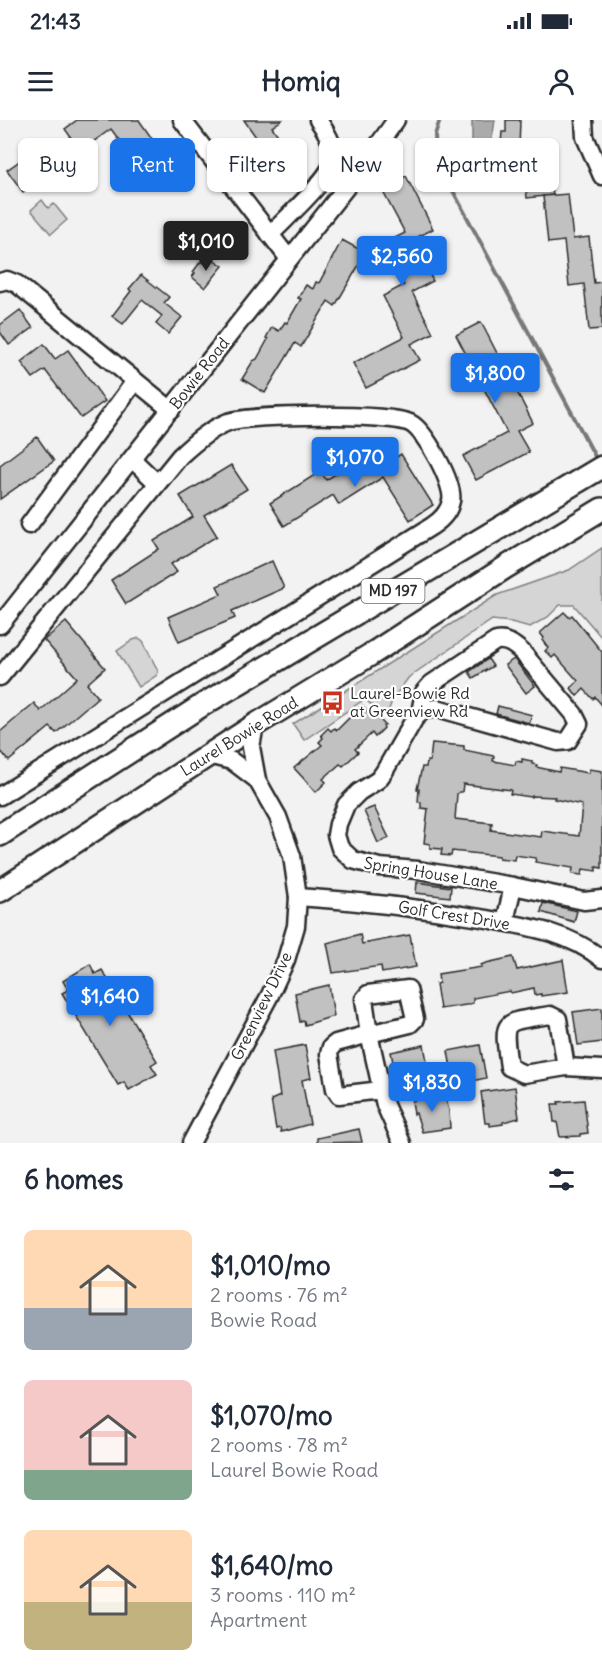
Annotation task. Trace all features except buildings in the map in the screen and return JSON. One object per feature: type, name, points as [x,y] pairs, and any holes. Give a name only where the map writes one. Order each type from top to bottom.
[{"type":"main road","name":"MD 197","points":[[0,835],[185,716],[602,467]]},
{"type":"main road","name":"Laurel Bowie Road","points":[[0,891],[255,725],[601,509]]},
{"type":"street","points":[[182,120],[290,259]]},
{"type":"street","points":[[270,235],[332,166],[334,158],[331,142],[318,120]]},
{"type":"street","name":"Bowie Road","points":[[0,625],[363,166],[396,120]]},
{"type":"street","points":[[584,120],[585,137],[602,176]]},
{"type":"street","points":[[0,282],[12,281],[21,287],[171,410]]},
{"type":"street","points":[[29,525],[135,381]]},
{"type":"street","points":[[0,677],[180,456],[218,427],[235,420],[261,417],[376,417],[408,422],[421,433],[448,480],[452,498],[444,516],[432,526],[0,796]]},
{"type":"street","points":[[132,459],[157,483]]},
{"type":"street","name":"Spring House Lane","points":[[420,713],[424,692],[431,684],[496,641],[502,640],[514,644],[522,652],[574,714],[579,724],[568,741],[558,742],[437,708],[424,710],[410,726],[393,759],[378,780],[359,792],[346,805],[336,835],[340,848],[353,860],[379,867],[418,870],[513,885],[585,901],[602,899]]},
{"type":"street","name":"Greenview Drive","points":[[191,1143],[279,976],[294,933],[298,897],[292,855],[268,796],[257,780],[251,747],[255,725]]},
{"type":"street","points":[[208,755],[231,761],[257,780]]},
{"type":"street","name":"Spring House Lane","points":[[505,922],[513,885]]},
{"type":"street","name":"Golf Crest Drive","points":[[298,897],[402,906],[505,922],[568,938],[602,959]]},
{"type":"street","points":[[381,1090],[339,1095],[335,1089],[329,1054],[331,1047],[336,1043],[369,1034],[389,1118],[402,1143]]},
{"type":"street","points":[[566,1067],[602,1069]]},
{"type":"shaded area","points":[[472,120],[495,120],[492,138],[472,138]]},
{"type":"shaded area","points":[[42,200],[48,208],[54,204],[67,220],[51,234],[31,210]]},
{"type":"shaded area","points":[[602,548],[602,638],[574,605],[560,605],[548,617],[530,627],[492,620],[409,677],[393,698],[388,712],[382,715],[365,699],[304,740],[293,724],[497,595],[569,570]]},
{"type":"shaded area","points":[[139,638],[143,641],[158,671],[157,675],[139,687],[117,651]]},
{"type":"waterway","points":[[440,120],[435,135],[436,159],[598,462]]},
{"type":"place","name":"Laurel-Bowie Rd at Greenview Rd","points":[[332,702]]}]
